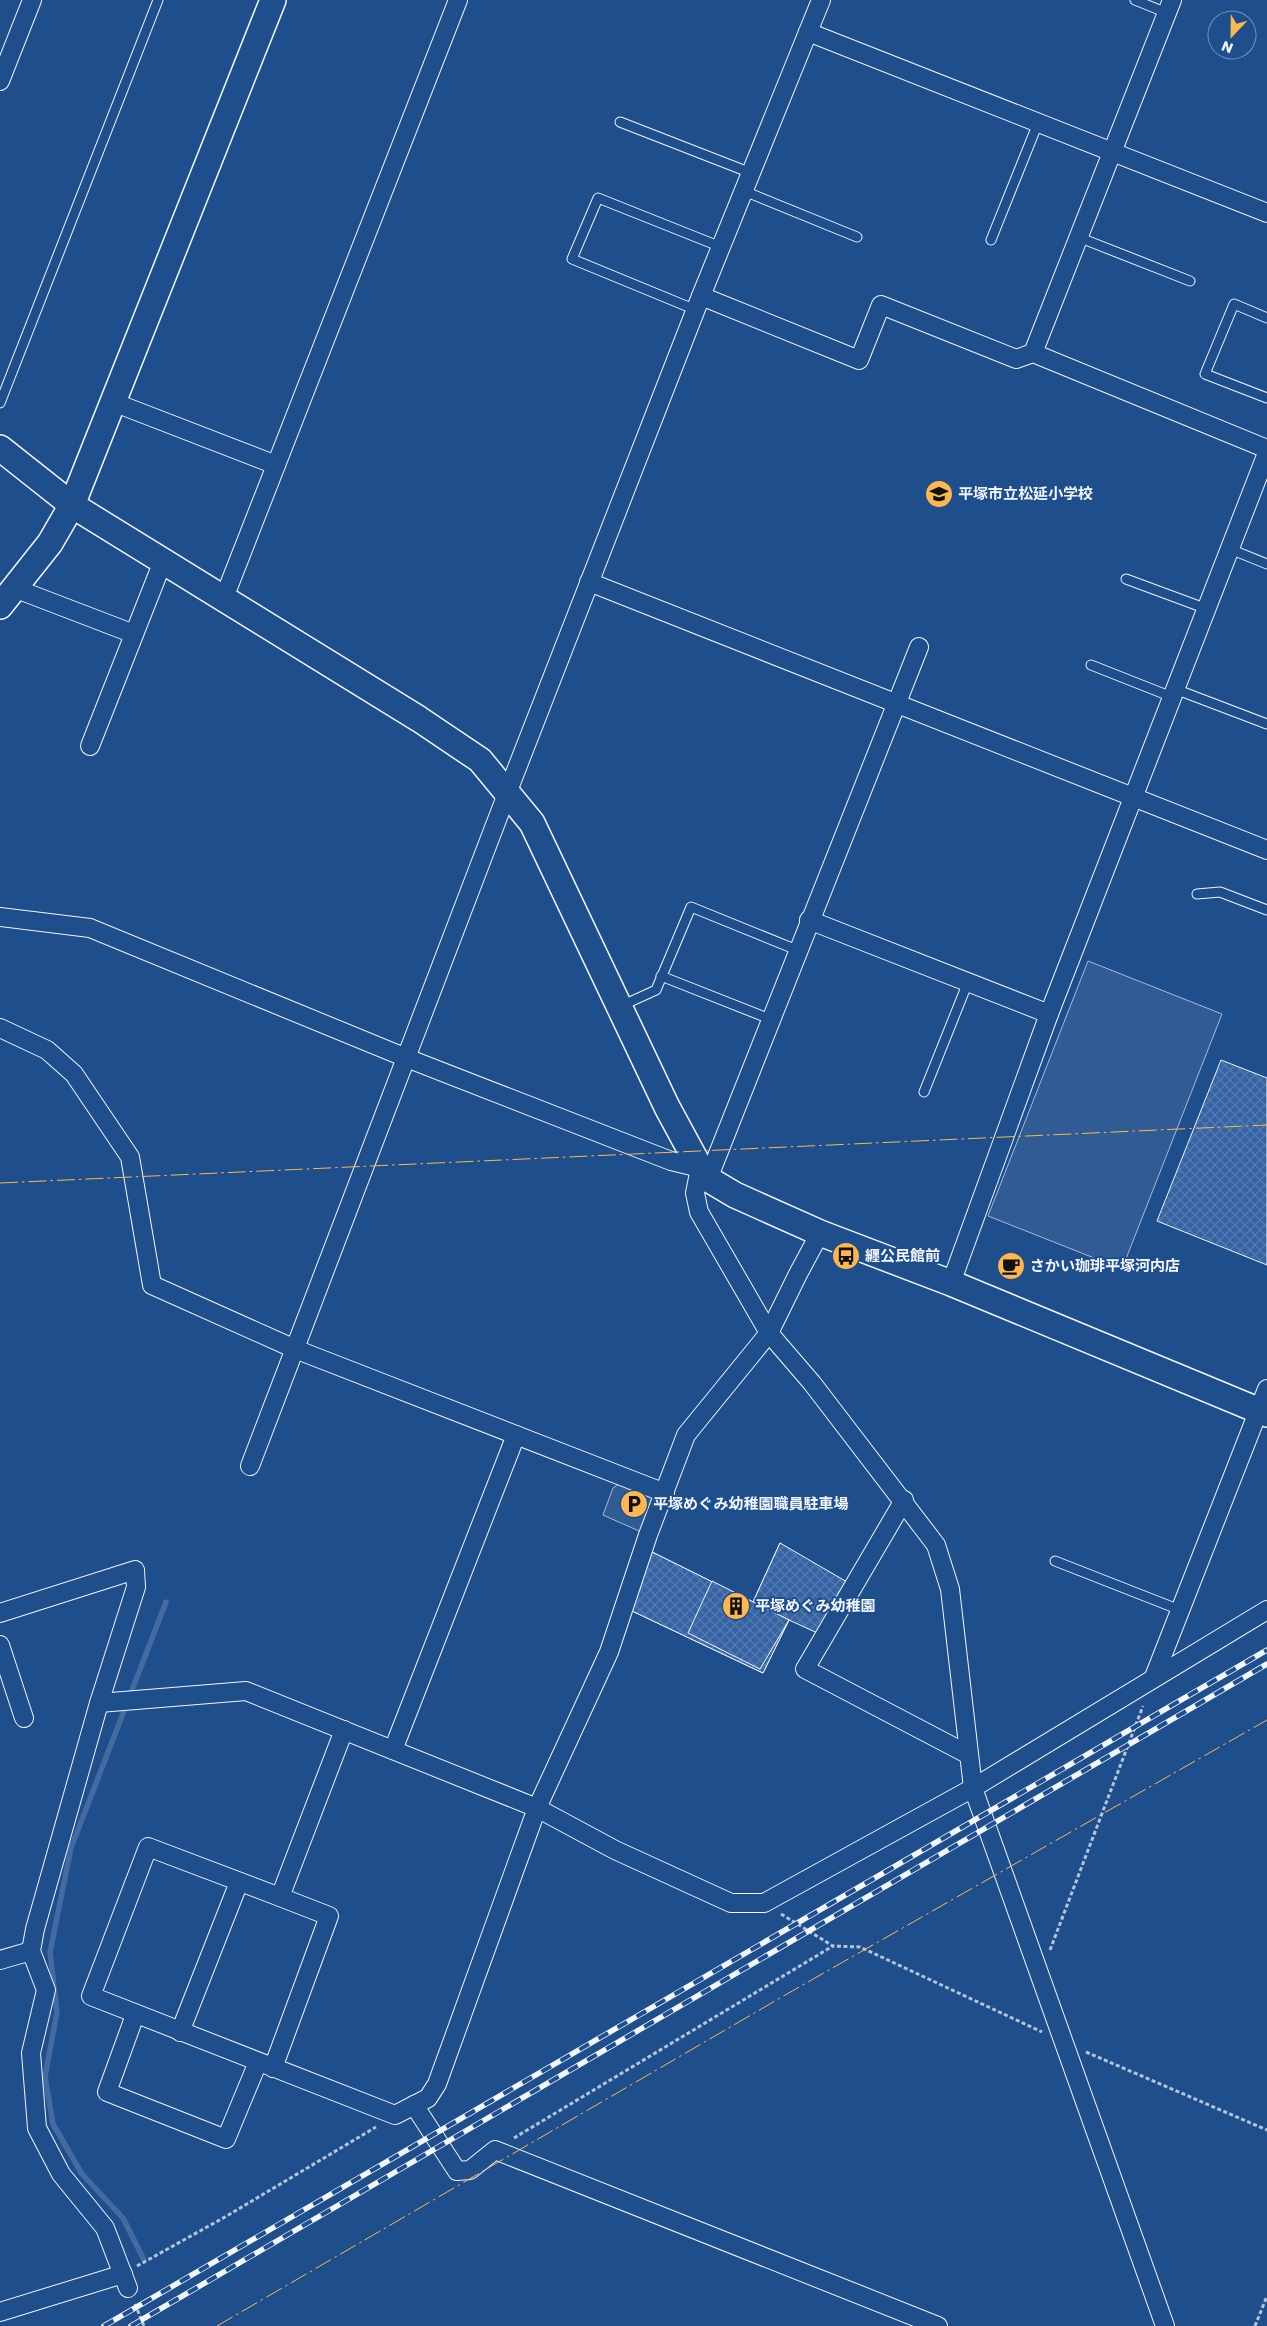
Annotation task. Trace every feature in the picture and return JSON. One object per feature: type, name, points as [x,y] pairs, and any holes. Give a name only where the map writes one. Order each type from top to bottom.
[{"type":"street","points":[[0,81],[4,61],[32,0]]},
{"type":"street","points":[[134,634],[7,597],[50,543],[72,505],[273,0]]},
{"type":"street","points":[[224,598],[458,0]]},
{"type":"street","points":[[250,1466],[404,1057],[589,582],[698,303],[821,0]]},
{"type":"street","points":[[1033,353],[1169,6]]},
{"type":"street","points":[[808,32],[1267,213]]},
{"type":"street","points":[[698,303],[859,360],[881,305],[1016,359],[1033,353],[1267,449]]},
{"type":"street","points":[[113,402],[276,466]]},
{"type":"street","points":[[0,448],[72,505],[419,719],[480,760],[508,791],[532,823],[667,1107],[704,1173]]},
{"type":"street","points":[[951,1283],[1049,1014],[1265,463]]},
{"type":"street","points":[[90,746],[163,561]]},
{"type":"street","points":[[589,582],[1267,850]]},
{"type":"street","points":[[918,647],[770,1019],[695,1192],[699,1212],[769,1333],[812,1383],[904,1500],[936,1545],[950,1589],[973,1788],[1165,2326]]},
{"type":"street","points":[[0,918],[90,928],[404,1057],[704,1173],[735,1195],[820,1233],[1264,1404],[1154,1677]]},
{"type":"street","points":[[809,920],[1049,1014]]},
{"type":"street","points":[[0,1028],[47,1050],[74,1074],[130,1157],[152,1285],[296,1348],[665,1493]]},
{"type":"street","points":[[135,2014],[107,2092],[226,2139],[265,2065],[329,1916],[148,1848],[91,1996],[180,2032],[265,2065],[395,2115],[428,2098],[438,2084],[537,1808],[609,1652],[648,1535],[686,1435],[769,1333],[820,1233]]},
{"type":"street","points":[[393,1750],[516,1435]]},
{"type":"street","points":[[904,1500],[805,1669],[969,1755]]},
{"type":"street","points":[[0,1613],[135,1570],[136,1587],[99,1703],[35,1929],[31,1950],[46,1990],[31,2053],[37,2128],[61,2174],[105,2228],[126,2281],[0,2312]]},
{"type":"street","points":[[99,1703],[246,1690],[537,1808],[615,1850],[731,1903],[764,1903],[973,1788],[1267,1610]]},
{"type":"street","points":[[0,1645],[24,1718]]},
{"type":"street","points":[[280,1897],[344,1730]]},
{"type":"street","points":[[180,2032],[239,1882]]},
{"type":"street","points":[[0,1960],[31,1950]]},
{"type":"street","points":[[414,2105],[457,2171],[470,2170],[495,2150],[938,2326]]},
{"type":"lane","points":[[0,403],[158,0]]},
{"type":"lane","points":[[1135,0],[1169,6]]},
{"type":"lane","points":[[620,122],[751,173]]},
{"type":"lane","points":[[991,240],[1038,123]]},
{"type":"lane","points":[[744,191],[856,237]]},
{"type":"lane","points":[[698,303],[572,259],[598,198],[721,247]]},
{"type":"lane","points":[[1078,237],[1190,281]]},
{"type":"lane","points":[[1267,318],[1234,304],[1205,374],[1267,398]]},
{"type":"lane","points":[[1230,549],[1267,564]]},
{"type":"lane","points":[[1126,579],[1207,609]]},
{"type":"lane","points":[[1090,665],[1267,724]]},
{"type":"lane","points":[[1197,894],[1220,892],[1267,910]]},
{"type":"lane","points":[[620,1006],[656,990],[691,907],[797,950]]},
{"type":"lane","points":[[662,976],[770,1019]]},
{"type":"lane","points":[[924,1092],[968,982]]},
{"type":"lane","points":[[1055,1561],[1180,1610]]},
{"type":"path","points":[[1040,1976],[1154,1677]]},
{"type":"path","points":[[764,1903],[833,1946],[860,1948],[1063,2042],[1267,2130]]},
{"type":"path","points":[[495,2150],[833,1946]]},
{"type":"path","points":[[144,2326],[126,2281],[225,2217],[395,2115]]},
{"type":"path","points":[[1255,2326],[1267,2296]]},
{"type":"shaded area","points":[[1088,961],[1222,1014],[1122,1269],[988,1216]]},
{"type":"shaded area","name":"平塚めぐみ幼稚園職員駐車場","points":[[627,1478],[665,1493],[648,1535],[603,1515],[613,1488]]},
{"type":"building","points":[[1221,1060],[1267,1078],[1267,1265],[1157,1221]]},
{"type":"building","points":[[780,1543],[816,1569],[789,1620],[753,1602]]},
{"type":"building","name":"平塚めぐみ幼稚園","points":[[780,1543],[854,1586],[824,1636],[789,1620],[763,1673],[630,1610],[648,1550],[753,1602]]},
{"type":"building","name":"平塚めぐみ幼稚園","points":[[648,1550],[789,1620],[763,1673],[630,1610]]},
{"type":"building","points":[[712,1581],[789,1620],[760,1669],[688,1633]]},
{"type":"waterway","points":[[143,2258],[123,2218],[82,2174],[53,2124],[45,2077],[57,2012],[50,1952],[71,1848],[166,1602]]},
{"type":"railway","points":[[104,2326],[1267,1650]]},
{"type":"railway","points":[[131,2326],[1267,1664]]},
{"type":"power","points":[[0,1183],[1267,1125]]},
{"type":"power","points":[[217,2326],[787,1994],[1267,1720]]},
{"type":"place","name":"平塚市立松延小学校","points":[[939,494]]},
{"type":"place","name":"纒公民館前","points":[[846,1256]]},
{"type":"place","name":"さかい珈琲平塚河内店","points":[[1011,1266]]},
{"type":"place","name":"平塚めぐみ幼稚園職員駐車場","points":[[634,1504]]},
{"type":"place","name":"平塚めぐみ幼稚園","points":[[736,1606]]}]
